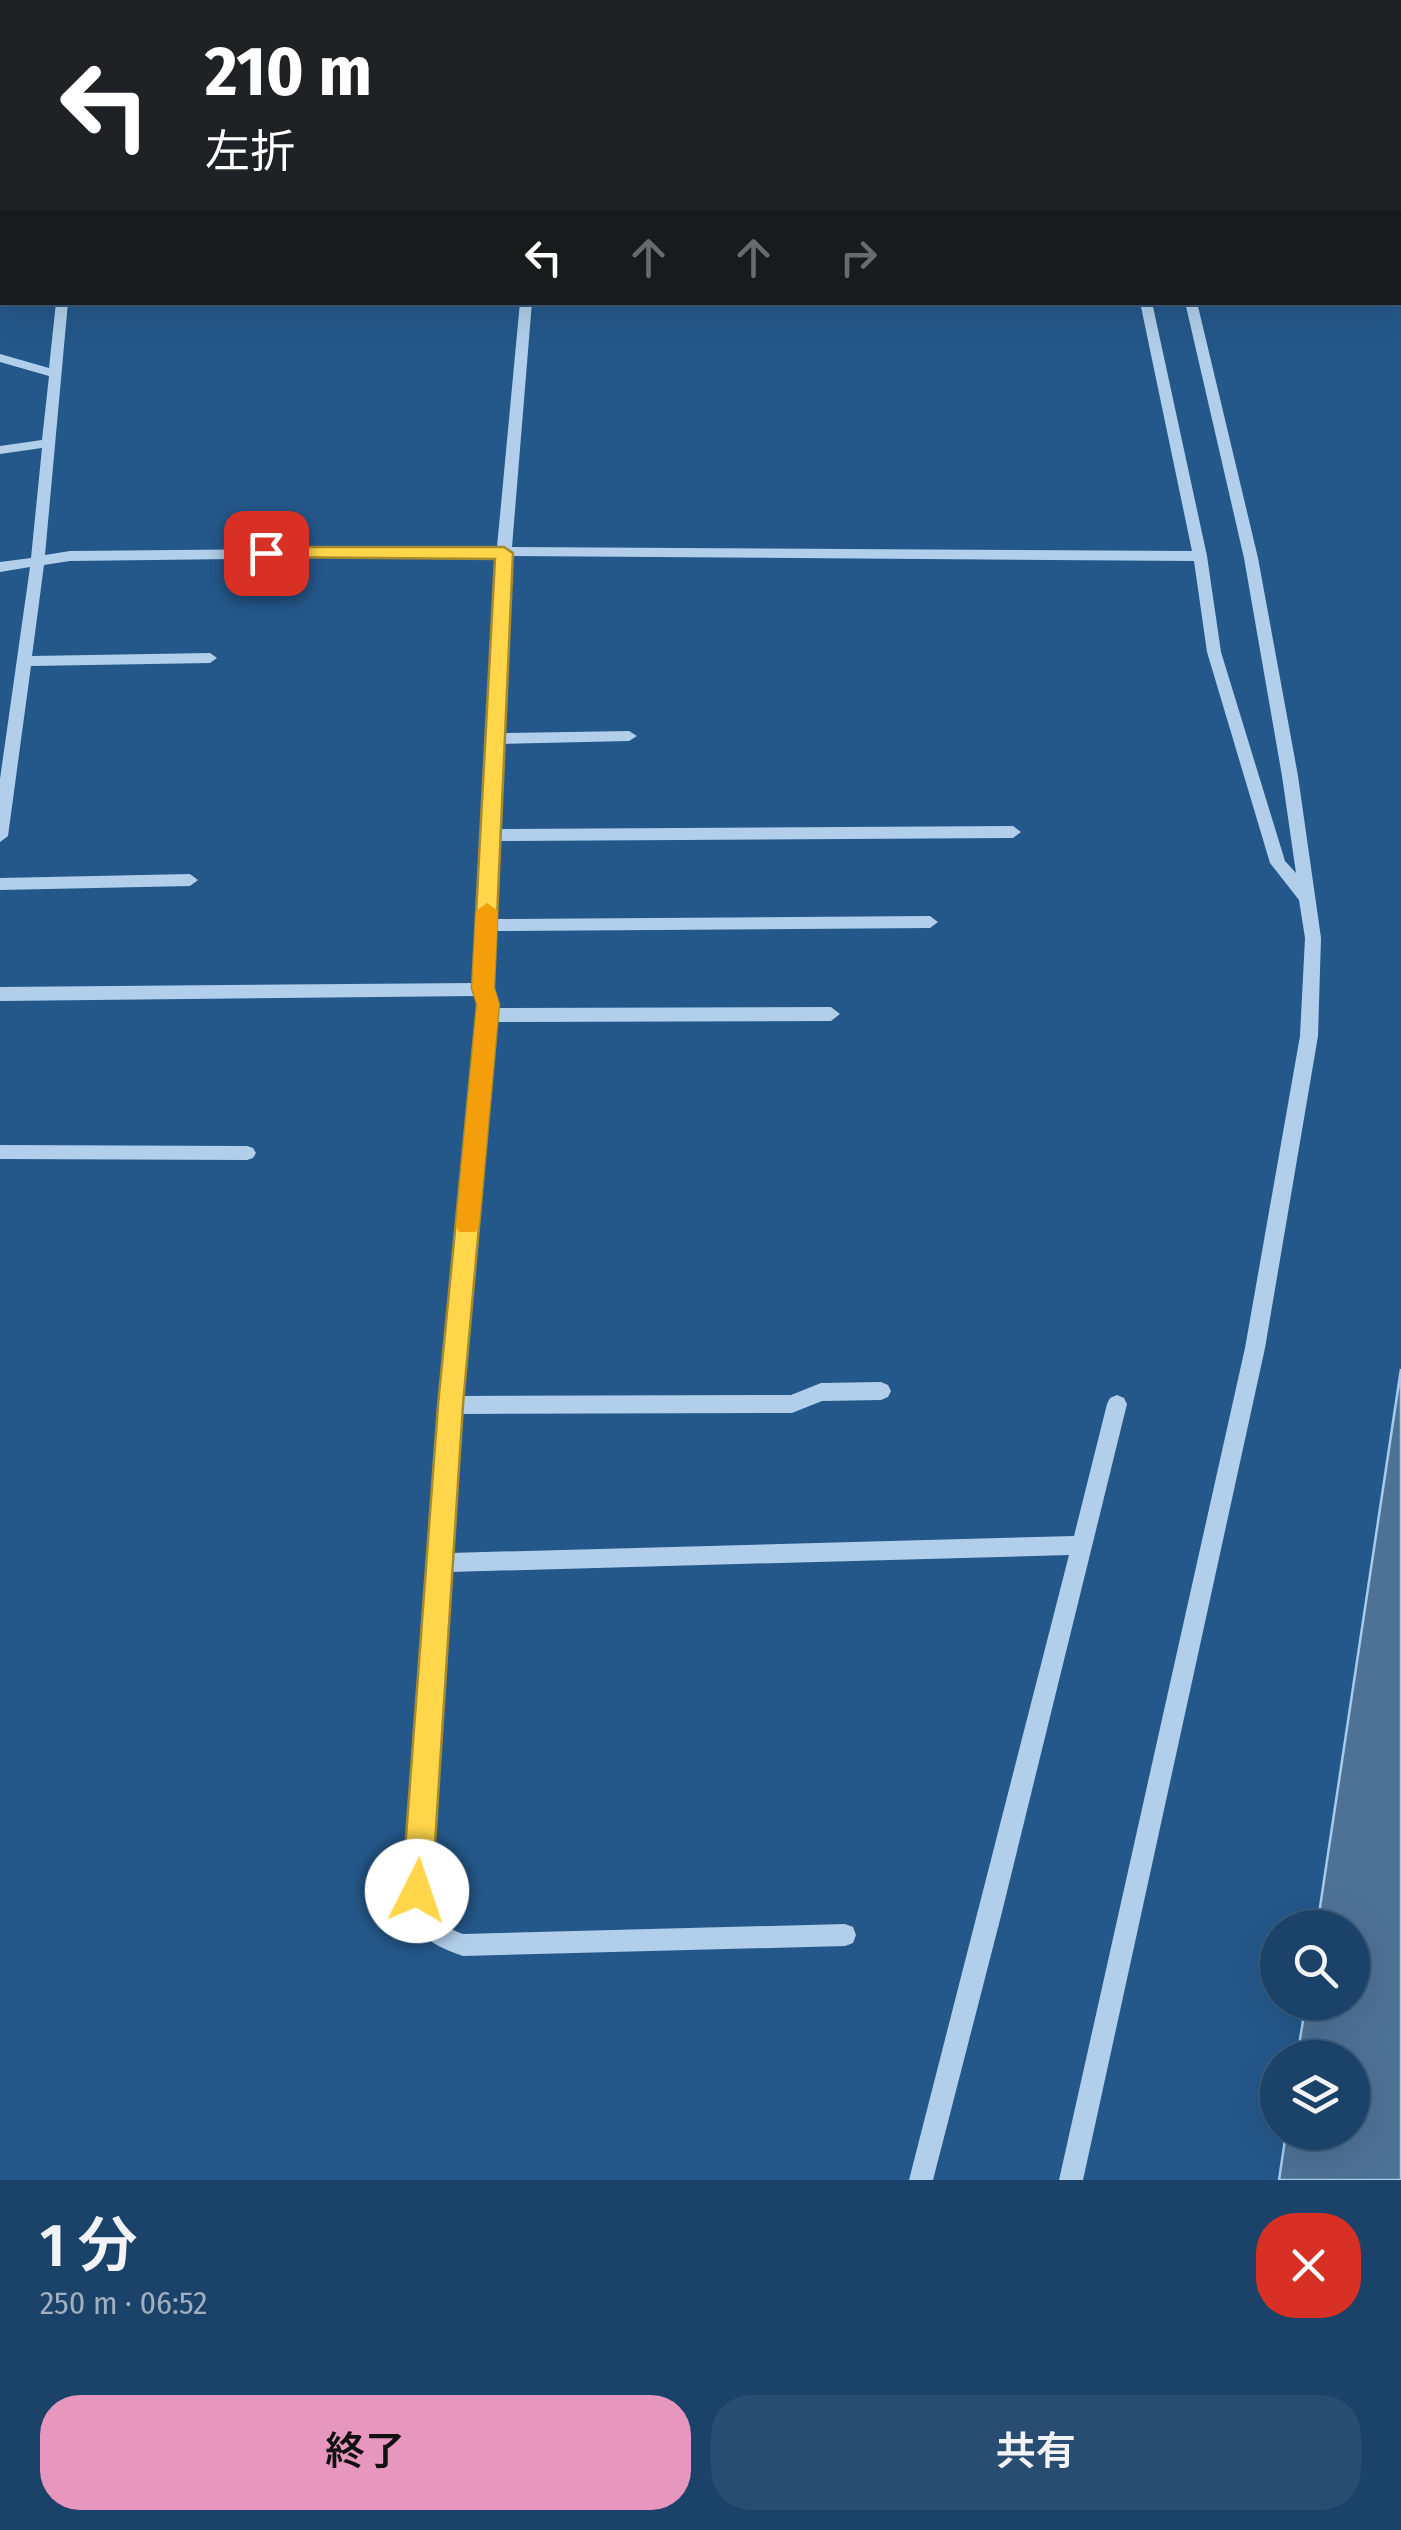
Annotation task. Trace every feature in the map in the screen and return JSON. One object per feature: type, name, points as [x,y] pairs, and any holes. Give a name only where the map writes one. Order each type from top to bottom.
[{"type":"street","points":[[0,836],[38,559],[62,305]]},
{"type":"street","points":[[526,305],[504,553],[483,988],[487,1015],[450,1405],[417,1891],[422,1916],[438,1938],[463,1945],[845,1934]]},
{"type":"street","points":[[1147,305],[1200,556],[1214,652],[1278,863],[1308,899]]},
{"type":"street","points":[[1072,2180],[1251,1367],[1309,1036],[1314,938],[1308,899],[1250,558],[1192,305]]},
{"type":"street","points":[[0,358],[55,374]]},
{"type":"street","points":[[0,450],[50,442]]},
{"type":"street","points":[[0,567],[38,559],[384,552],[1200,556]]},
{"type":"street","points":[[24,661],[210,658]]},
{"type":"street","points":[[495,740],[630,736]]},
{"type":"street","points":[[491,835],[1012,832]]},
{"type":"street","points":[[0,884],[190,880]]},
{"type":"street","points":[[486,925],[930,922]]},
{"type":"street","points":[[0,994],[483,988]]},
{"type":"street","points":[[487,1015],[831,1014]]},
{"type":"street","points":[[0,1152],[247,1153]]},
{"type":"street","points":[[450,1405],[792,1404],[821,1392],[880,1391]]},
{"type":"street","points":[[920,2180],[1117,1404]]},
{"type":"street","points":[[441,1563],[1081,1545]]},
{"type":"water","points":[[1401,1369],[1401,2180],[1279,2180],[1283,2150],[1370,2150],[1370,2040],[1300,2040],[1303,2020],[1370,2020],[1370,1910],[1320,1910]]},
{"type":"slow traffic","points":[[468,1225],[488,1004],[483,988],[487,911]]},
{"type":"route","points":[[266,553],[504,553],[483,988],[488,1004],[450,1405],[417,1891]]}]
